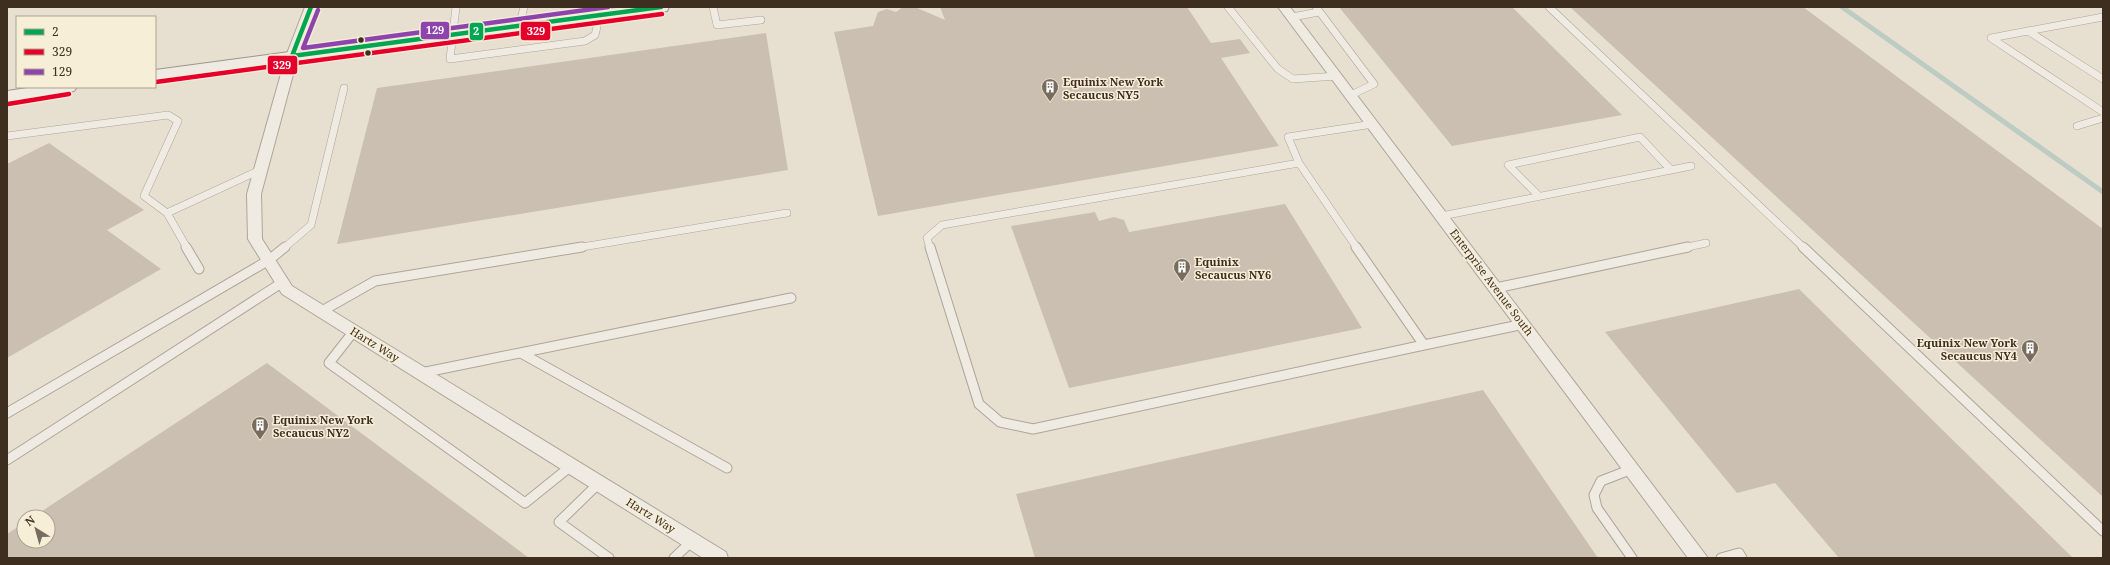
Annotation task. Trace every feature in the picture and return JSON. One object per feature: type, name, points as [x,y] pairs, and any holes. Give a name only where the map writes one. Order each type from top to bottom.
[{"type":"main road","points":[[156,75],[596,17],[661,7]]},
{"type":"main road","points":[[8,98],[63,88]]},
{"type":"street","name":"Hartz Way","points":[[311,7],[292,56],[254,194],[255,239],[287,290],[719,558]]},
{"type":"street","name":"Enterprise Avenue South","points":[[1288,12],[1699,558]]},
{"type":"lane","points":[[456,7],[450,59],[585,41],[594,35],[597,27],[596,17]]},
{"type":"lane","points":[[519,27],[524,7]]},
{"type":"lane","points":[[713,7],[717,26],[761,20]]},
{"type":"lane","points":[[1228,7],[1278,69],[1293,80],[1337,76]]},
{"type":"lane","points":[[1549,7],[2103,531]]},
{"type":"lane","points":[[1288,12],[1318,9],[1374,84],[1351,95]]},
{"type":"lane","points":[[2103,17],[1991,38],[2103,112]]},
{"type":"lane","points":[[2028,31],[2103,79]]},
{"type":"lane","points":[[7,413],[269,260],[310,225],[344,88]]},
{"type":"lane","points":[[7,136],[168,115],[178,120],[144,196],[167,213],[199,269]]},
{"type":"lane","points":[[2077,126],[2103,118]]},
{"type":"lane","points":[[1373,124],[1288,137],[1299,163],[1424,346]]},
{"type":"lane","points":[[1539,196],[1508,165],[1640,137],[1671,170]]},
{"type":"lane","points":[[1299,163],[942,226],[926,238],[979,404],[1000,422],[1033,429],[1524,324]]},
{"type":"lane","points":[[1442,216],[1691,166]]},
{"type":"lane","points":[[167,213],[260,170]]},
{"type":"lane","points":[[322,311],[375,281],[786,213]]},
{"type":"lane","points":[[1496,288],[1706,243]]},
{"type":"lane","points":[[7,460],[282,282]]},
{"type":"lane","points":[[421,373],[791,298]]},
{"type":"lane","points":[[354,331],[329,363],[525,503],[571,466]]},
{"type":"lane","points":[[521,353],[727,468]]},
{"type":"lane","points":[[1632,469],[1601,481],[1594,495],[1597,508],[1632,558]]},
{"type":"lane","points":[[599,483],[559,522],[610,558]]},
{"type":"lane","points":[[674,558],[692,541]]},
{"type":"lane","points":[[1721,558],[1739,553],[1742,558]]},
{"type":"building","name":"Equinix New York Secaucus NY5","points":[[903,7],[915,7],[945,20],[940,7],[1187,7],[1211,43],[1240,39],[1250,53],[1221,58],[1279,146],[878,216],[834,32],[873,26],[878,12],[887,9],[896,12]]},
{"type":"building","points":[[1339,7],[1512,7],[1622,115],[1452,146]]},
{"type":"building","name":"Equinix New York Secaucus NY4","points":[[1570,7],[1803,7],[2103,229],[2103,497]]},
{"type":"building","points":[[766,33],[788,170],[337,244],[377,88]]},
{"type":"building","points":[[49,143],[144,210],[107,230],[161,269],[7,358],[7,164]]},
{"type":"building","name":"Equinix Secaucus NY6","points":[[1285,204],[1362,328],[1069,388],[1011,226],[1095,212],[1099,221],[1114,217],[1124,220],[1129,232]]},
{"type":"building","points":[[1799,289],[2073,558],[1839,558],[1775,483],[1737,493],[1605,332]]},
{"type":"building","name":"Equinix New York Secaucus NY2","points":[[267,363],[529,558],[7,558],[7,534],[16,528],[16,549],[56,549],[56,509],[45,509]]},
{"type":"building","points":[[1483,390],[1598,558],[1035,558],[1016,494]]},
{"type":"waterway","points":[[1842,7],[2103,192]]},
{"type":"transit line","name":"2","points":[[292,56],[311,7]]},
{"type":"transit line","name":"129","points":[[318,10],[303,48],[608,7]]},
{"type":"transit line","name":"2","points":[[292,56],[661,7]]},
{"type":"transit line","name":"329","points":[[156,82],[662,14]]},
{"type":"transit line","name":"329","points":[[8,104],[69,94]]},
{"type":"place","name":"Equinix New York Secaucus NY5","points":[[1050,102]]},
{"type":"place","name":"Equinix Secaucus NY6","points":[[1182,282]]},
{"type":"place","name":"Equinix New York Secaucus NY4","points":[[2030,363]]},
{"type":"place","name":"Equinix New York Secaucus NY2","points":[[260,440]]}]
